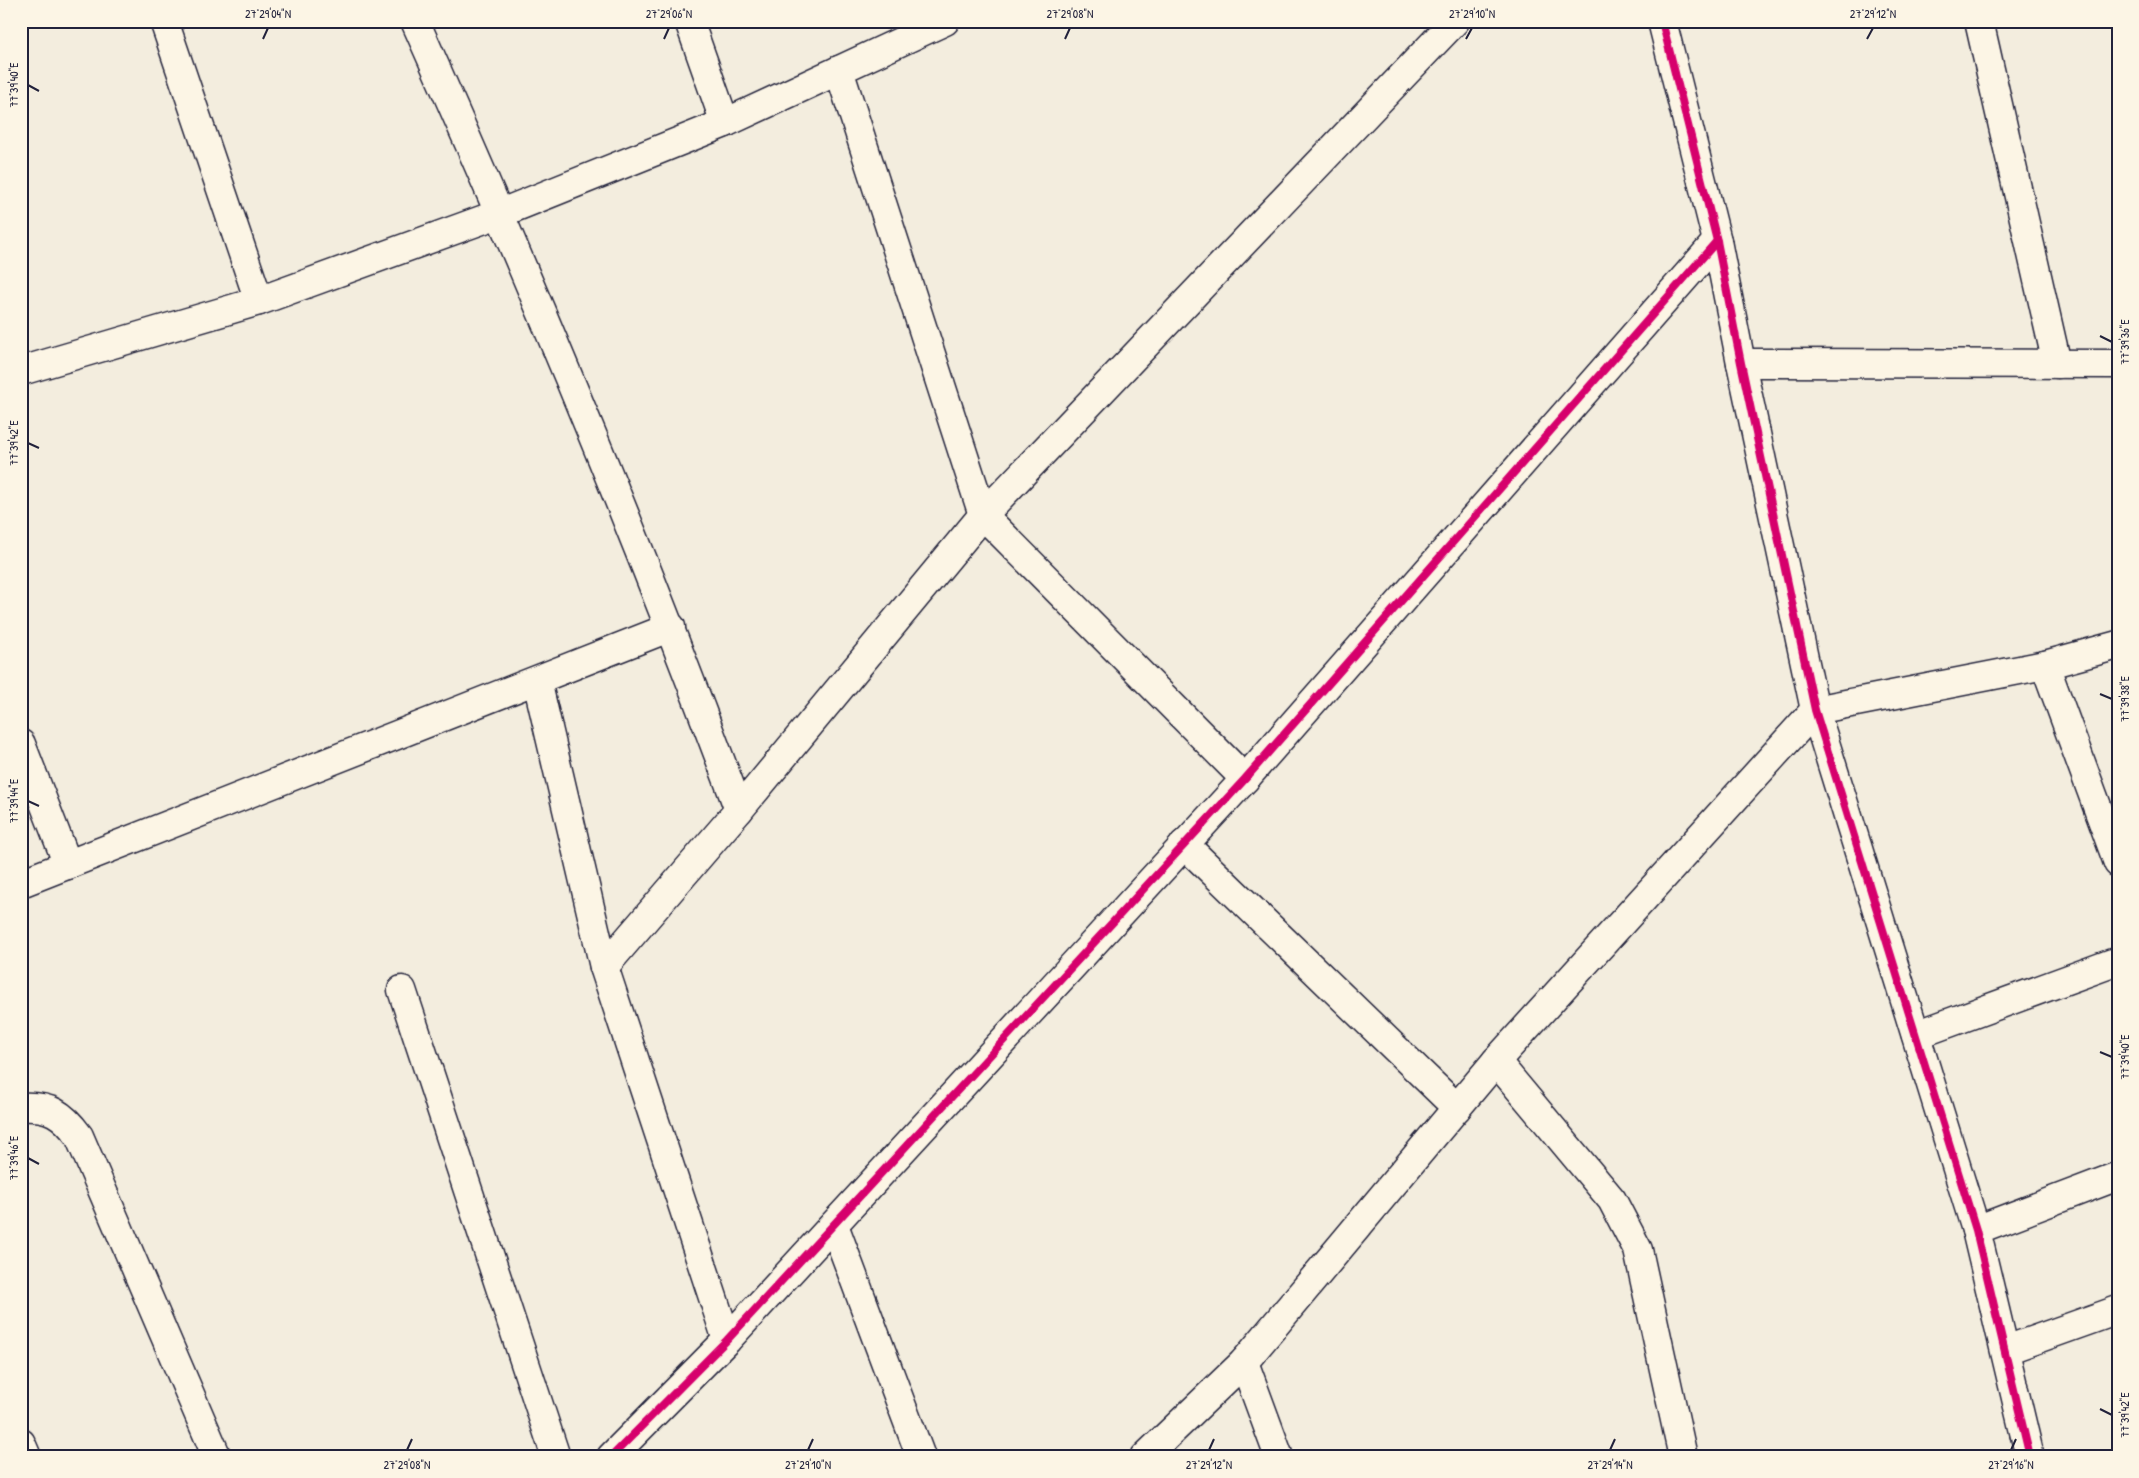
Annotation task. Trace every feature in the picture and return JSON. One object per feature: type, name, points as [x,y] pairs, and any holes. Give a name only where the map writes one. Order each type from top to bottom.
[{"type":"street","points":[[164,21],[259,301]]},
{"type":"street","points":[[415,21],[501,213],[671,627],[739,810]]},
{"type":"street","points":[[689,21],[725,122]]},
{"type":"street","points":[[21,371],[259,301],[501,213],[725,122],[944,21]]},
{"type":"street","points":[[604,967],[739,810],[983,515],[1454,21]]},
{"type":"street","points":[[1662,21],[1717,241],[1815,710],[1976,1230],[2030,1457]]},
{"type":"street","points":[[1979,21],[2057,364]]},
{"type":"street","points":[[839,70],[983,515],[1244,779]]},
{"type":"street","points":[[611,1457],[727,1340],[1244,779],[1717,241]]},
{"type":"street","points":[[1741,363],[2118,364]]},
{"type":"street","points":[[21,883],[671,627]]},
{"type":"street","points":[[1146,1457],[1244,1362],[1496,1060],[1815,710],[2046,665],[2118,645]]},
{"type":"street","points":[[2046,665],[2118,863]]},
{"type":"street","points":[[537,681],[604,967],[727,1340]]},
{"type":"street","points":[[21,744],[68,865]]},
{"type":"street","points":[[1184,844],[1457,1108]]},
{"type":"street","points":[[1916,1035],[2118,960]]},
{"type":"street","points":[[402,990],[556,1457]]},
{"type":"street","points":[[1496,1060],[1612,1200],[1638,1250],[1683,1457]]},
{"type":"street","points":[[21,1107],[44,1107],[65,1117],[79,1136],[217,1457]]},
{"type":"street","points":[[1976,1230],[2118,1176]]},
{"type":"street","points":[[834,1225],[921,1457]]},
{"type":"street","points":[[2006,1350],[2118,1310]]},
{"type":"street","points":[[1244,1362],[1279,1457]]},
{"type":"street","points":[[21,1444],[27,1457]]},
{"type":"cycle path","points":[[1662,21],[1717,241],[1815,710],[1976,1230],[2030,1457]]},
{"type":"cycle path","points":[[611,1457],[727,1340],[1245,779],[1717,241]]}]
